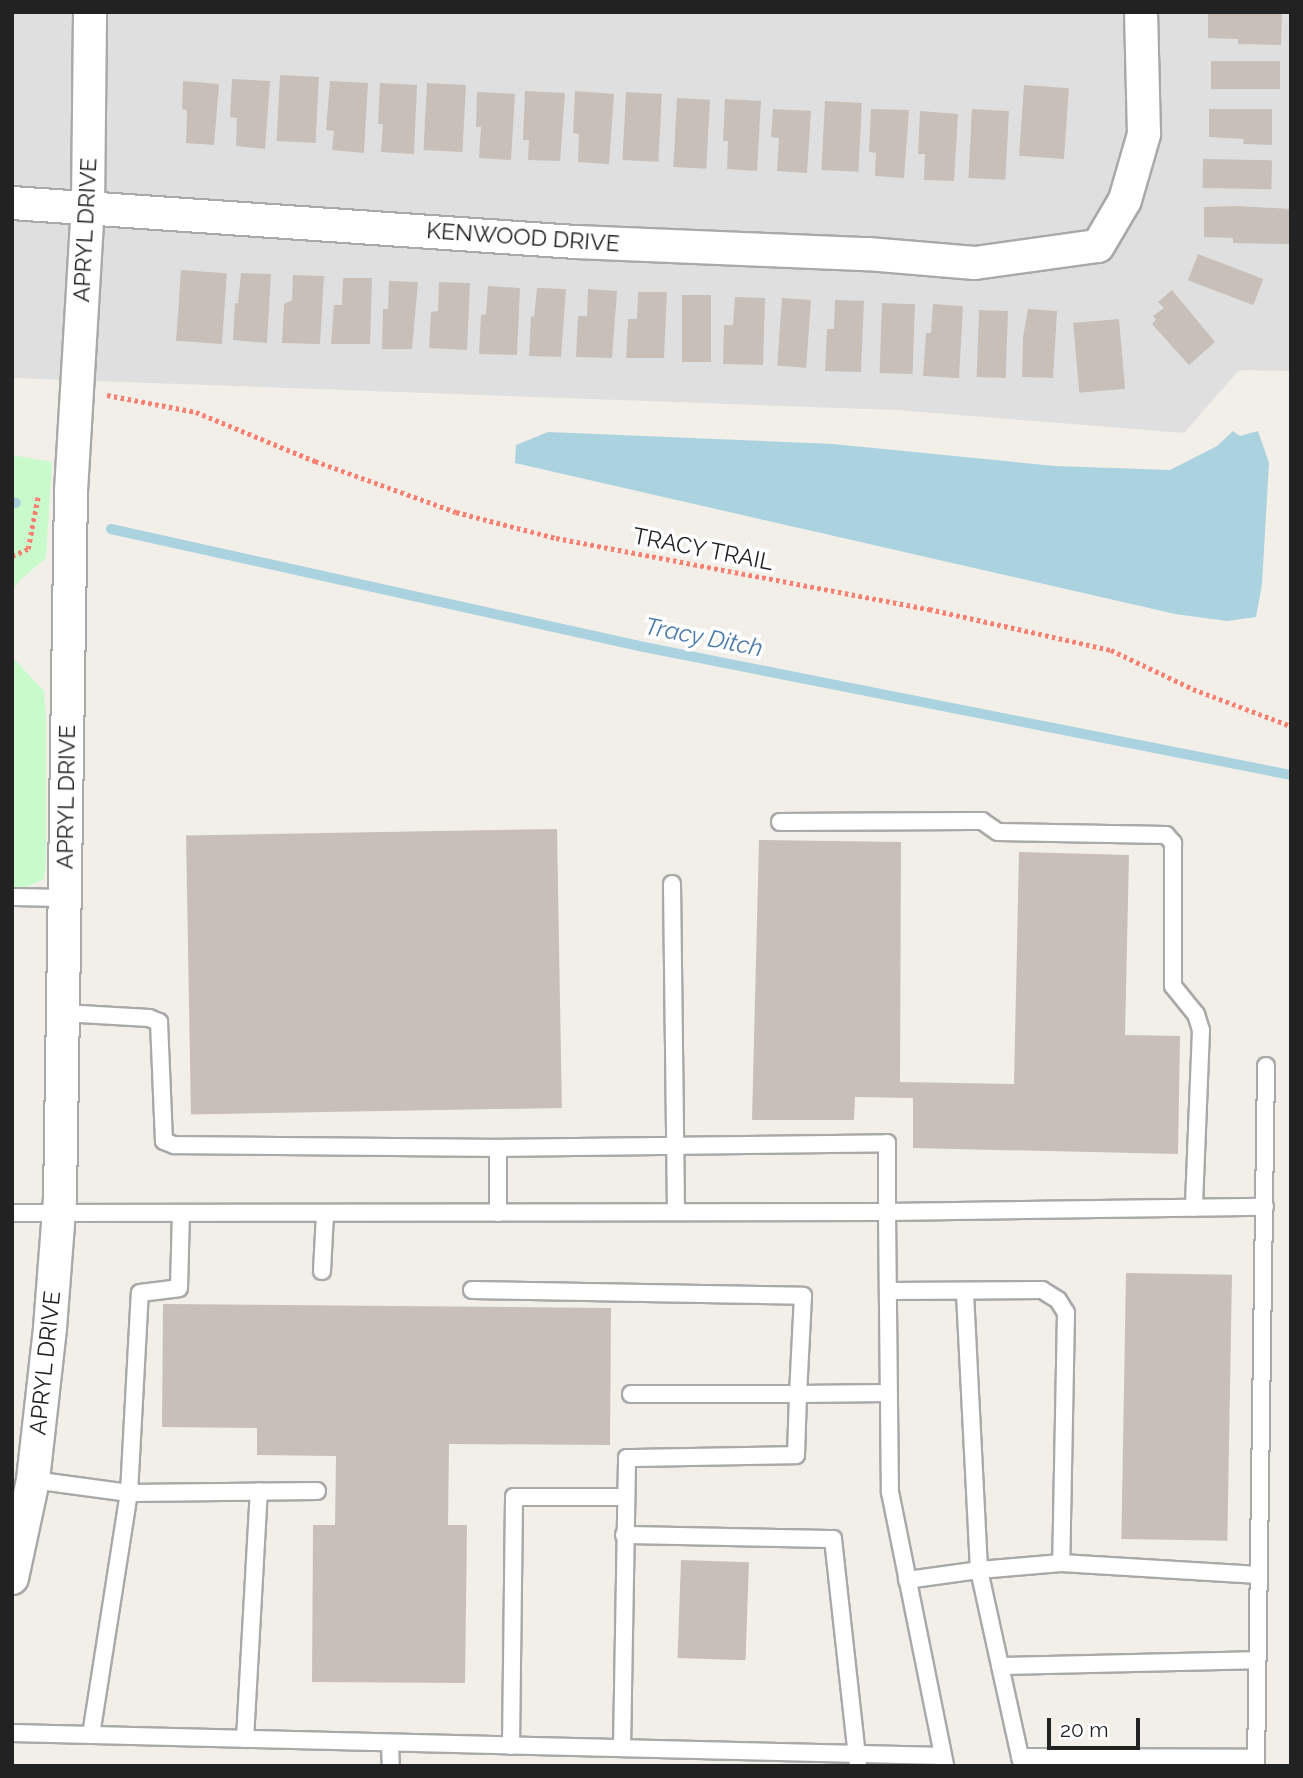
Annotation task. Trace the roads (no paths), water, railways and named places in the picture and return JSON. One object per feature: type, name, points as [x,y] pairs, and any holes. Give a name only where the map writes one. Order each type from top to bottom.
[{"type":"street","name":"APRYL DRIVE","points":[[12,1578],[33,1480],[59,1213],[71,491],[88,207],[90,12]]},
{"type":"street","name":"KENWOOD DRIVE","points":[[12,203],[576,242],[868,254],[975,263],[1098,246],[1125,200],[1144,134],[1142,12]]},
{"type":"lane","points":[[780,822],[982,821],[998,832],[1166,835],[1173,844],[1173,986],[1196,1014],[1200,1030],[1194,1208]]},
{"type":"lane","points":[[672,884],[676,1212]]},
{"type":"lane","points":[[12,897],[64,898]]},
{"type":"lane","points":[[12,1733],[622,1748],[857,1760],[944,1761],[890,1492],[887,1143],[675,1148],[174,1145],[164,1141],[159,1022],[149,1018],[63,1013]]},
{"type":"lane","points":[[965,1291],[979,1570],[1021,1762],[1256,1762],[1266,1066]]},
{"type":"lane","points":[[498,1148],[498,1213]]},
{"type":"lane","points":[[12,1213],[887,1212],[1265,1207]]},
{"type":"lane","points":[[91,1735],[129,1493],[140,1293],[179,1288],[181,1213]]},
{"type":"lane","points":[[322,1271],[325,1213]]},
{"type":"lane","points":[[472,1290],[803,1296],[796,1455],[627,1458],[622,1748]]},
{"type":"lane","points":[[888,1291],[1042,1290],[1058,1300],[1066,1313],[1061,1563]]},
{"type":"lane","points":[[631,1394],[888,1393]]},
{"type":"lane","points":[[33,1480],[129,1493],[317,1491]]},
{"type":"lane","points":[[245,1739],[259,1491]]},
{"type":"lane","points":[[511,1746],[513,1497],[626,1497]]},
{"type":"lane","points":[[624,1535],[833,1539],[857,1760]]},
{"type":"lane","points":[[907,1580],[1061,1563],[1259,1574]]},
{"type":"lane","points":[[1000,1666],[1257,1660]]},
{"type":"lane","points":[[390,1743],[391,1766]]},
{"type":"water","points":[[1233,431],[1240,436],[1258,431],[1269,463],[1262,584],[1256,617],[1227,621],[1175,614],[515,463],[516,445],[548,432],[833,444],[1055,466],[1170,470],[1217,446]]},
{"type":"waterway","name":"Tracy Ditch","points":[[12,502],[16,503]]},
{"type":"waterway","name":"Tracy Ditch","points":[[111,529],[639,646],[1291,775]]}]
